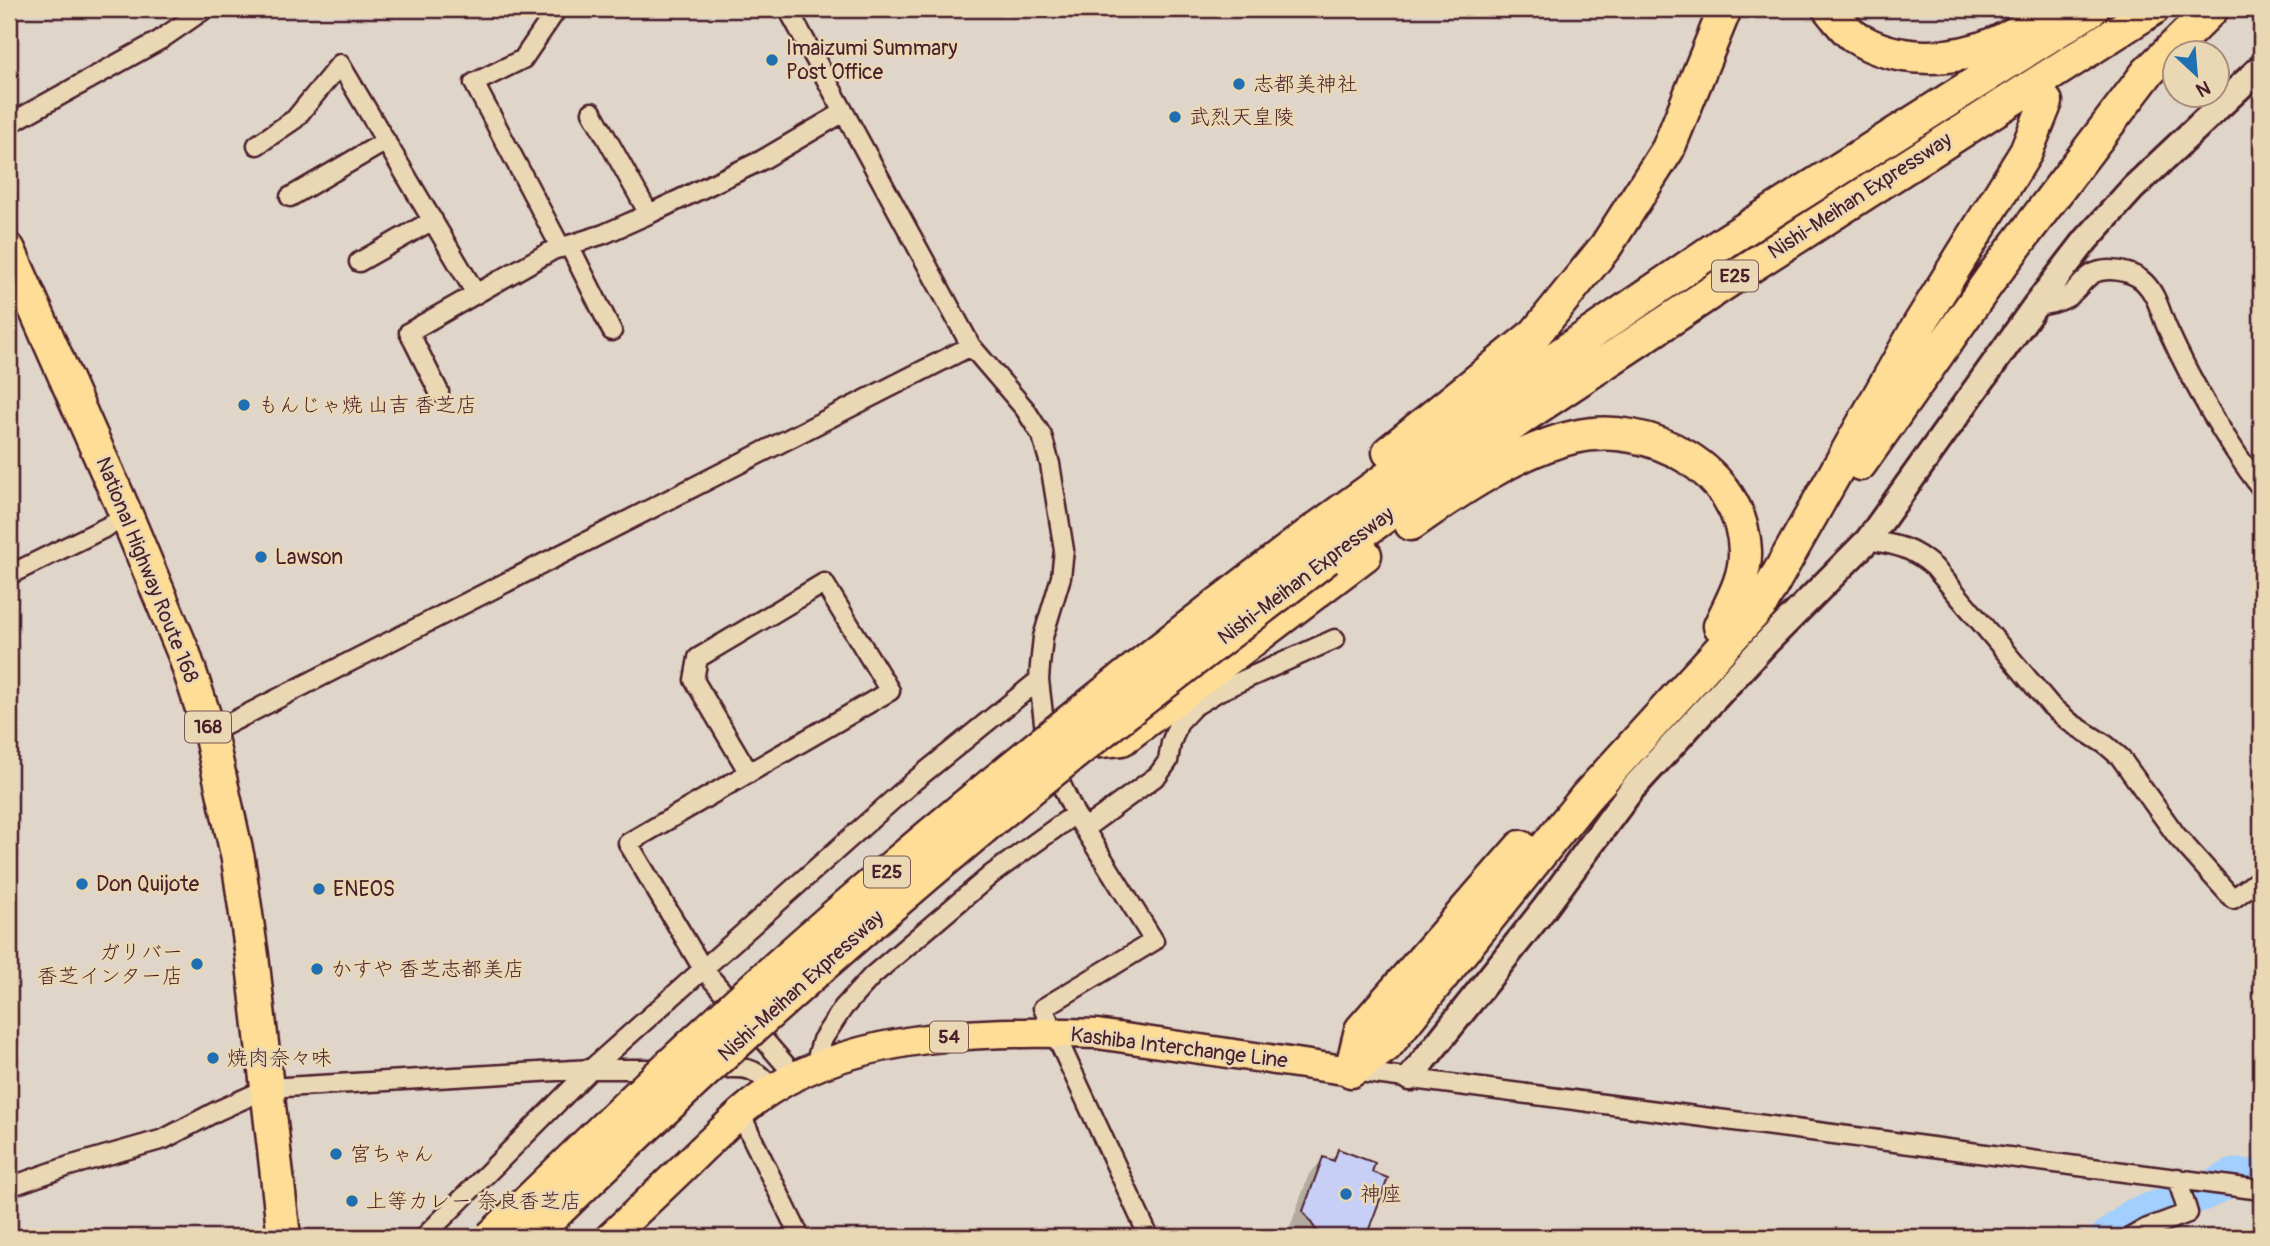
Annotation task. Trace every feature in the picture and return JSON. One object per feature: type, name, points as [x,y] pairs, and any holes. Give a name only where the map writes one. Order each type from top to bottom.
[{"type":"highway","points":[[1319,547],[1535,334],[1606,246],[1668,149],[1725,9]]},
{"type":"highway","points":[[1829,9],[1852,35],[1875,47],[1912,57],[1943,57],[1996,43],[2054,9]]},
{"type":"highway","name":"Nishi-Meihan Expressway","points":[[531,1237],[718,1059],[870,924],[1507,391],[1726,241],[2092,9]]},
{"type":"highway","name":"Nishi-Meihan Expressway","points":[[491,1237],[644,1087],[851,902],[1063,725],[1259,572],[1319,547],[2153,9]]},
{"type":"highway","points":[[1351,1071],[1387,1046],[1586,797],[1760,606],[1992,277],[2147,73],[2212,9]]},
{"type":"highway","points":[[1351,1071],[1361,1030],[1421,959],[1720,626],[1772,556],[1832,437],[2034,110],[2025,152],[1919,325],[1760,606]]},
{"type":"highway","name":"National Highway Route 168","points":[[9,250],[127,517],[184,654],[210,733],[238,859],[284,1234]]},
{"type":"highway","points":[[1319,547],[1439,504],[1492,472],[1548,445],[1575,436],[1612,432],[1649,439],[1680,452],[1709,474],[1729,498],[1742,527],[1745,553],[1741,582],[1720,626]]},
{"type":"main road","name":"Kashiba Interchange Line","points":[[610,1237],[740,1113],[794,1079],[860,1053],[908,1043],[1007,1032],[1054,1032],[1097,1034],[1351,1071]]},
{"type":"street","points":[[9,124],[160,40],[205,9]]},
{"type":"street","points":[[788,9],[971,346],[1025,409],[1042,436],[1050,464],[1064,550],[1061,577],[1042,637],[1039,680],[1048,757],[1079,822],[1154,941],[1043,1009],[1149,1237]]},
{"type":"street","points":[[555,12],[523,59],[474,83],[612,331]]},
{"type":"street","points":[[257,145],[295,119],[340,64],[476,294]]},
{"type":"street","points":[[1410,1078],[1544,909],[1632,789],[1766,643],[1868,540],[2035,306],[2087,240],[2133,188],[2261,67]]},
{"type":"street","points":[[592,112],[649,214]]},
{"type":"street","points":[[439,392],[409,332],[565,246],[604,234],[762,160],[844,112]]},
{"type":"street","points":[[290,197],[386,141]]},
{"type":"street","points":[[359,261],[433,220]]},
{"type":"street","points":[[2035,306],[2065,298],[2084,278],[2098,271],[2129,273],[2143,280],[2158,302],[2168,330],[2225,436],[2261,488]]},
{"type":"street","points":[[210,733],[971,346]]},
{"type":"street","points":[[9,575],[127,517]]},
{"type":"street","points":[[1868,540],[1905,547],[1920,554],[1934,567],[2051,706],[2120,757],[2176,835],[2233,899],[2261,878]]},
{"type":"street","points":[[749,773],[694,680],[698,658],[824,583],[890,691],[749,773],[628,843],[703,969],[794,1079]]},
{"type":"street","points":[[794,1079],[843,1008],[872,976],[992,874],[1158,775],[1168,761],[1179,722],[1193,706],[1219,691],[1335,639]]},
{"type":"street","points":[[424,1237],[591,1069],[914,781],[1039,680]]},
{"type":"street","points":[[9,1187],[69,1166],[164,1139],[268,1088],[591,1069],[748,1069],[763,1076],[794,1079]]},
{"type":"street","points":[[1351,1071],[2261,1190]]},
{"type":"street","points":[[740,1113],[800,1237]]},
{"type":"street","points":[[2130,1237],[2188,1213],[2177,1178]]},
{"type":"building","name":"神座","points":[[1338,1149],[1375,1163],[1372,1172],[1388,1178],[1366,1237],[1321,1237],[1303,1211],[1323,1157],[1334,1161]]},
{"type":"waterway","points":[[2109,1237],[2134,1217],[2204,1192],[2234,1177],[2261,1178]]},
{"type":"tunnel","points":[[2021,118],[2039,23]]},
{"type":"place","name":"Imaizumi Summary Post Office","points":[[772,60]]},
{"type":"place","name":"志都美神社","points":[[1239,84]]},
{"type":"place","name":"武烈天皇陵","points":[[1175,117]]},
{"type":"place","name":"もんじゃ焼 山吉 香芝店","points":[[244,405]]},
{"type":"place","name":"Lawson","points":[[261,557]]},
{"type":"place","name":"Don Quijote","points":[[82,884]]},
{"type":"place","name":"ENEOS","points":[[319,889]]},
{"type":"place","name":"ガリバー 香芝インター店","points":[[197,964]]},
{"type":"place","name":"かすや 香芝志都美店","points":[[317,969]]},
{"type":"place","name":"焼肉奈々味","points":[[213,1058]]},
{"type":"place","name":"宮ちゃん","points":[[336,1154]]},
{"type":"place","name":"神座","points":[[1346,1194]]},
{"type":"place","name":"上等カレー 奈良香芝店","points":[[352,1201]]}]
